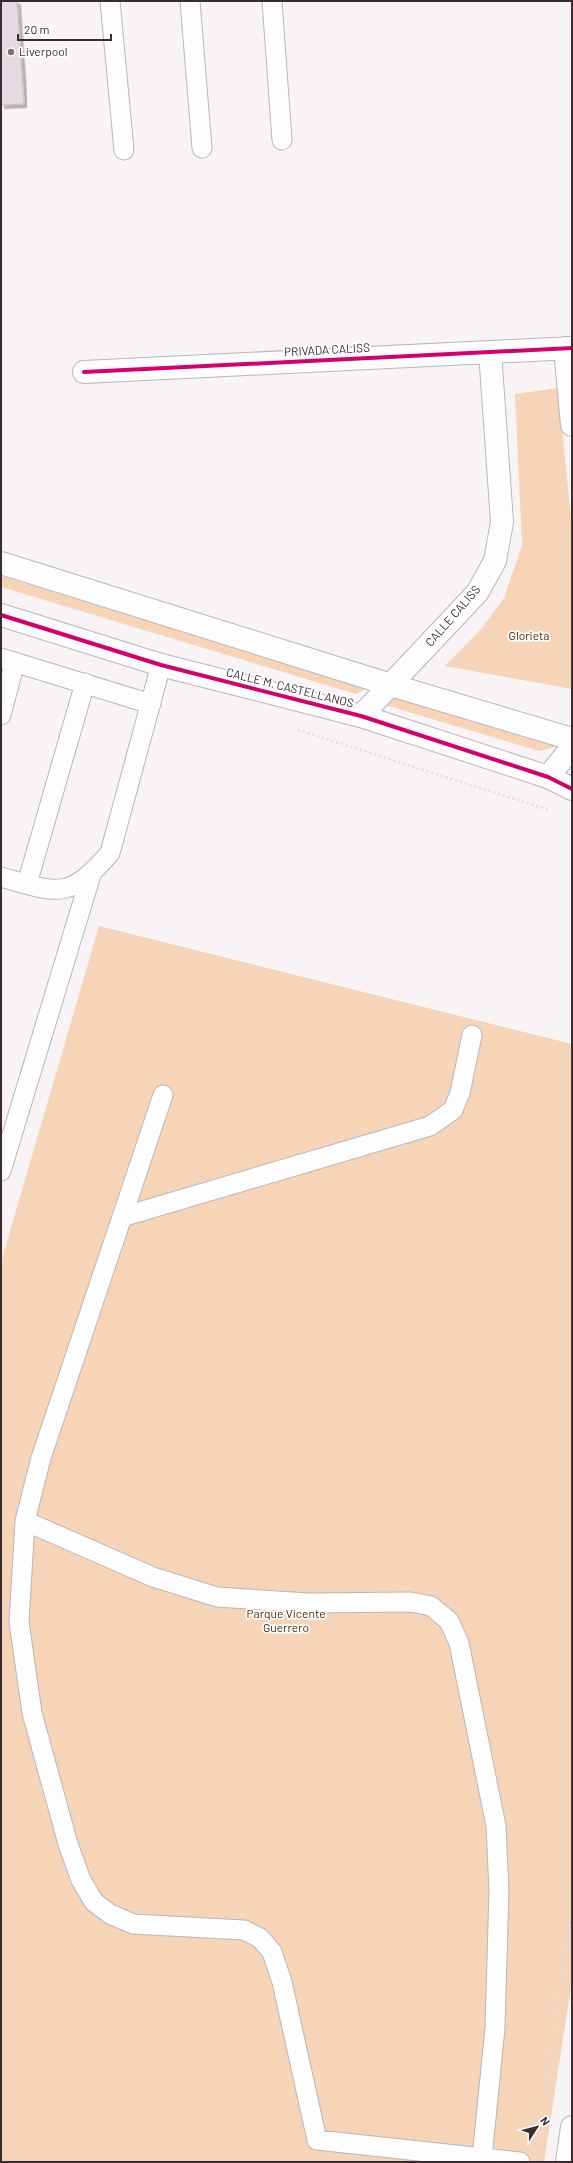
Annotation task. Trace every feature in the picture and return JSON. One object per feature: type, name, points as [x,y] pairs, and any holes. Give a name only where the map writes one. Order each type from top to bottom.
[{"type":"street","name":"PRIVADA CALISS","points":[[84,372],[568,348]]},
{"type":"street","points":[[568,348],[572,425]]},
{"type":"street","name":"CALLE CALISS","points":[[361,716],[477,593],[495,561],[502,522],[490,352]]},
{"type":"street","points":[[1,563],[390,685],[572,739]]},
{"type":"street","name":"CALLE M. CASTELLANOS","points":[[1,615],[161,665],[361,716],[548,777],[572,789]]},
{"type":"street","points":[[548,777],[572,747]]},
{"type":"street","points":[[567,2162],[572,2127]]},
{"type":"lane","points":[[110,1],[124,150]]},
{"type":"lane","points":[[190,1],[202,148]]},
{"type":"lane","points":[[272,1],[282,140]]},
{"type":"lane","points":[[1,715],[8,660],[151,704]]},
{"type":"lane","points":[[1,877],[52,890],[72,888],[91,875],[110,853],[161,665]]},
{"type":"lane","points":[[27,884],[85,683]]},
{"type":"lane","points":[[1,1171],[91,875]]},
{"type":"lane","points":[[122,1217],[430,1126],[453,1110],[460,1093],[472,1035]]},
{"type":"lane","points":[[163,1095],[41,1458],[25,1521],[19,1622],[32,1713],[68,1844],[82,1880],[94,1902],[110,1914],[133,1924],[244,1930],[260,1938],[272,1952],[282,1982],[317,2140],[520,2162]]},
{"type":"lane","points":[[25,1521],[153,1577],[217,1597],[308,1603],[411,1602],[431,1606],[449,1621],[459,1644],[496,1826],[499,1890],[495,2028],[482,2158]]},
{"type":"path","points":[[537,2146],[572,1904]]},
{"type":"green space","name":"Glorieta","points":[[558,388],[572,528],[572,689],[445,666],[482,628],[504,598],[522,545],[515,394]]},
{"type":"green space","points":[[1,576],[368,687],[356,694],[1,587]]},
{"type":"green space","points":[[393,694],[561,746],[539,751],[385,705]]},
{"type":"green space","name":"Parque Vicente Guerrero","points":[[99,926],[572,1044],[572,1980],[544,2162],[1,2162],[1,1262]]},
{"type":"building","name":"Liverpool","points":[[1,1],[17,1],[24,104],[1,105]]},
{"type":"cycle path","points":[[84,372],[572,348]]},
{"type":"cycle path","points":[[1,615],[161,665],[361,716],[548,777],[572,789]]},
{"type":"place","name":"Liverpool","points":[[11,52]]}]
